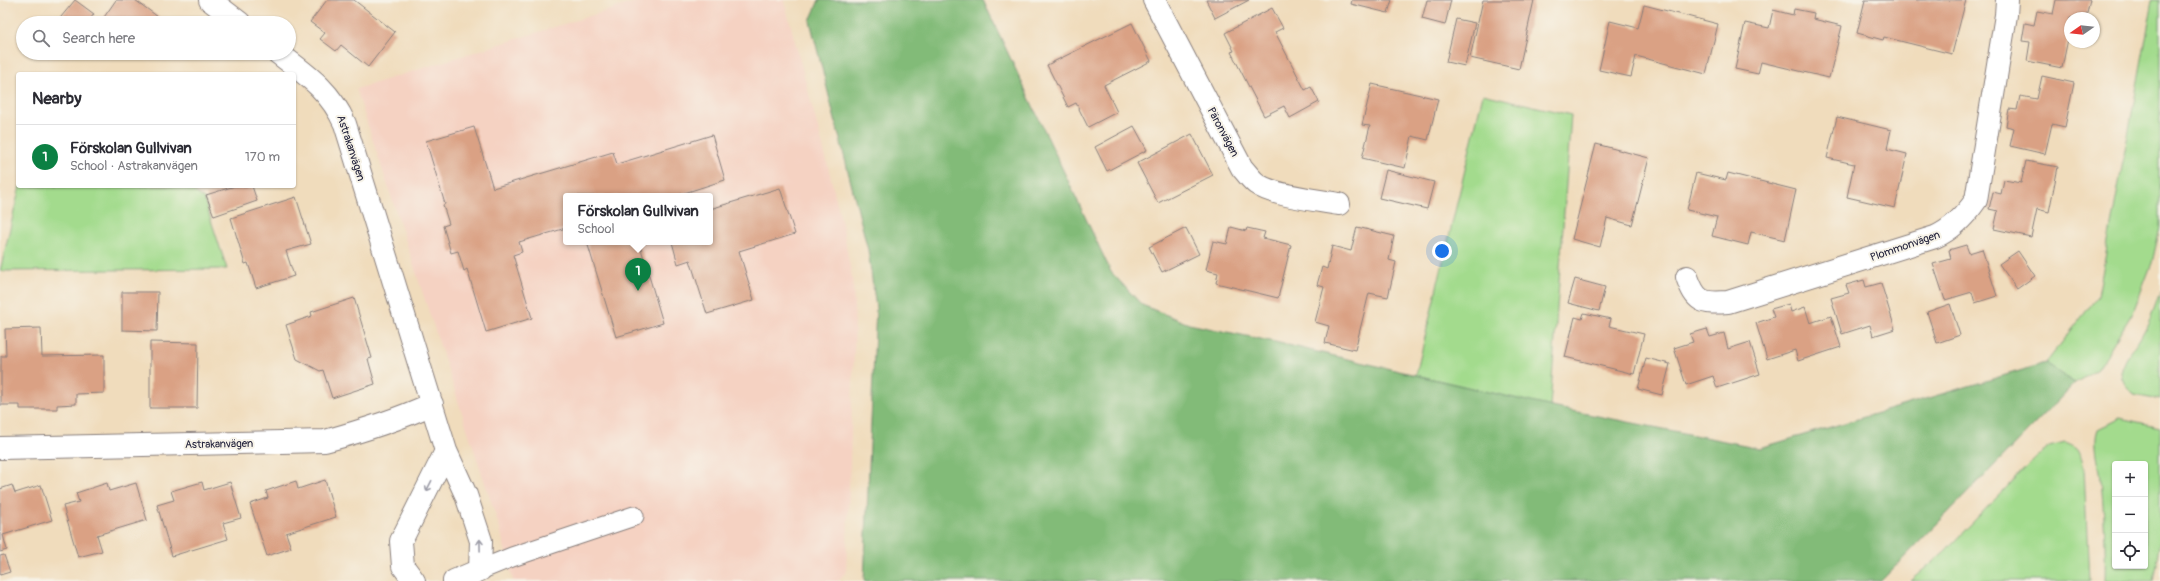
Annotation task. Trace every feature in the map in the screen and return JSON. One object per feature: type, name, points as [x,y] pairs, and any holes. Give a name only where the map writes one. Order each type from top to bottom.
[{"type":"street","points":[[210,0],[231,16]]},
{"type":"street","name":"Päronvägen","points":[[1154,0],[1242,168],[1250,177],[1258,185],[1274,192],[1340,204]]},
{"type":"street","name":"Plommonvägen","points":[[1687,277],[1693,292],[1700,301],[1713,303],[1728,302],[1935,237],[1952,227],[1966,215],[1976,200],[2006,15],[2007,0]]},
{"type":"street","name":"Astrakanvägen","points":[[287,60],[324,89],[340,113],[446,451],[466,495],[481,541],[480,570]]},
{"type":"street","name":"Astrakanvägen","points":[[0,448],[325,441],[375,428],[402,418],[432,404]]},
{"type":"street","points":[[414,581],[403,566],[401,541],[446,451]]},
{"type":"street","points":[[454,581],[480,570]]},
{"type":"lane","points":[[480,570],[512,557],[634,516]]},
{"type":"shaded area","points":[[641,0],[784,0],[827,162],[843,228],[853,283],[855,324],[846,572],[838,581],[513,581],[500,529],[356,89]]},
{"type":"green space","points":[[819,0],[983,0],[1111,272],[1142,305],[1189,324],[1275,342],[1557,408],[1760,448],[2046,363],[2075,383],[1881,581],[864,581],[876,308],[868,250],[810,21]]},
{"type":"green space","points":[[2153,0],[2160,0],[2160,228],[2152,263],[2133,312],[2098,369],[2075,383],[2046,363],[2098,296]]},
{"type":"green space","points":[[1483,94],[1571,115],[1550,407],[1416,375]]},
{"type":"green space","points":[[20,188],[190,188],[204,199],[227,269],[0,271]]},
{"type":"green space","points":[[2160,291],[2160,400],[2133,395],[2125,383],[2122,373],[2124,362],[2145,328],[2154,310]]},
{"type":"green space","points":[[2120,418],[2160,427],[2160,540],[2153,581],[2105,581],[2103,505],[2096,448],[2096,435],[2098,429]]},
{"type":"green space","points":[[2065,443],[2076,449],[2082,458],[2084,467],[2089,581],[1910,581],[1944,552],[2035,458],[2049,447]]},
{"type":"building","points":[[75,0],[94,14],[92,16],[62,16]]},
{"type":"building","points":[[116,0],[135,0],[157,16],[105,16]]},
{"type":"building","points":[[327,0],[354,0],[395,32],[368,67],[341,45],[336,51],[320,39],[325,33],[310,22]]},
{"type":"building","points":[[1206,0],[1249,0],[1215,18]]},
{"type":"building","points":[[1352,0],[1392,0],[1388,13],[1351,4]]},
{"type":"building","points":[[1427,0],[1451,0],[1445,25],[1422,19]]},
{"type":"building","points":[[1483,0],[1534,0],[1519,69],[1470,58]]},
{"type":"building","points":[[1865,0],[1966,0],[1952,54],[1884,37],[1883,40],[1857,33]]},
{"type":"building","points":[[2056,0],[2090,0],[2087,12],[2064,12],[2064,48],[2066,48],[2062,68],[2027,61],[2030,42],[2022,41],[2025,23],[2034,25],[2037,11],[2053,14]]},
{"type":"building","points":[[1644,5],[1718,24],[1706,74],[1636,56],[1631,77],[1599,70],[1610,21],[1638,28]]},
{"type":"building","points":[[1272,8],[1283,28],[1275,32],[1305,90],[1311,87],[1319,102],[1290,118],[1284,106],[1264,116],[1231,52],[1234,51],[1225,33]]},
{"type":"building","points":[[1794,9],[1814,13],[1813,19],[1842,26],[1829,78],[1761,62],[1758,74],[1735,69],[1745,23],[1769,28],[1773,10],[1793,15]]},
{"type":"building","points":[[1456,19],[1475,23],[1465,66],[1446,62]]},
{"type":"building","points":[[1132,23],[1151,61],[1104,85],[1117,112],[1088,127],[1076,103],[1068,107],[1047,65]]},
{"type":"building","points":[[2042,76],[2074,83],[2065,127],[2052,124],[2045,154],[2010,146],[2014,128],[2006,126],[2009,109],[2017,110],[2020,96],[2037,99]]},
{"type":"building","points":[[1372,84],[1438,99],[1428,140],[1412,136],[1405,168],[1362,158],[1370,126],[1362,125]]},
{"type":"building","points":[[1837,117],[1891,130],[1887,149],[1907,154],[1895,208],[1847,197],[1854,164],[1827,158]]},
{"type":"building","points":[[1134,126],[1147,150],[1107,171],[1095,147]]},
{"type":"building","points":[[474,127],[493,188],[613,152],[617,164],[712,135],[725,180],[684,193],[563,193],[563,229],[519,242],[522,252],[513,255],[532,318],[486,332],[467,269],[464,271],[458,251],[451,253],[443,226],[449,224],[443,205],[445,204],[426,141]]},
{"type":"building","points":[[1192,134],[1213,175],[1158,203],[1137,163]]},
{"type":"building","points":[[1596,144],[1649,158],[1632,225],[1607,218],[1600,247],[1572,239]]},
{"type":"building","points":[[2026,161],[2058,167],[2049,212],[2037,209],[2031,237],[1994,229],[1998,211],[1989,209],[1993,192],[2001,194],[2004,180],[2021,183]]},
{"type":"building","points":[[1386,170],[1434,182],[1427,209],[1379,198]]},
{"type":"building","points":[[1696,173],[1726,180],[1728,173],[1796,190],[1785,240],[1751,232],[1748,245],[1712,236],[1717,217],[1687,210]]},
{"type":"building","points":[[229,188],[253,188],[257,201],[214,216],[206,195]]},
{"type":"building","points":[[780,188],[795,234],[739,251],[754,300],[707,314],[690,260],[678,264],[673,245],[713,245],[713,208]]},
{"type":"building","points":[[296,197],[311,244],[286,251],[294,276],[256,288],[248,263],[245,264],[231,218]]},
{"type":"building","points":[[1231,227],[1246,231],[1247,228],[1265,232],[1263,238],[1291,245],[1278,298],[1216,283],[1218,273],[1206,270],[1213,241],[1227,244]]},
{"type":"building","points":[[1357,227],[1394,236],[1389,260],[1396,262],[1388,297],[1369,293],[1355,350],[1325,343],[1329,326],[1315,322],[1324,287],[1317,285],[1322,267],[1327,269],[1332,246],[1351,251]]},
{"type":"building","points":[[1186,228],[1199,254],[1162,272],[1149,247]]},
{"type":"building","points":[[588,245],[640,245],[663,323],[616,337]]},
{"type":"building","points":[[1966,245],[1969,253],[1982,249],[1997,296],[1975,303],[1972,292],[1945,300],[1933,264],[1951,259],[1949,250]]},
{"type":"building","points":[[2018,251],[2035,276],[2017,289],[1999,264]]},
{"type":"building","points":[[1575,279],[1605,287],[1599,311],[1568,303]]},
{"type":"building","points":[[1864,280],[1866,287],[1881,283],[1895,329],[1873,336],[1870,325],[1842,334],[1831,298],[1849,293],[1846,285]]},
{"type":"building","points":[[122,292],[158,292],[157,331],[122,330]]},
{"type":"building","points":[[354,298],[372,358],[368,359],[375,384],[332,398],[323,370],[320,371],[297,359],[286,325],[312,316],[311,312]]},
{"type":"building","points":[[1789,304],[1791,312],[1805,307],[1810,323],[1831,316],[1841,347],[1798,361],[1795,350],[1767,359],[1756,323],[1774,317],[1771,309]]},
{"type":"building","points":[[1950,304],[1960,335],[1937,343],[1927,312]]},
{"type":"building","points":[[1584,313],[1611,319],[1609,326],[1644,334],[1634,374],[1565,357],[1575,317],[1582,319]]},
{"type":"building","points":[[41,328],[42,356],[104,355],[104,393],[76,394],[76,404],[57,405],[57,409],[20,409],[20,405],[1,405],[1,356],[6,356],[5,329]]},
{"type":"building","points":[[1707,329],[1710,337],[1724,333],[1728,349],[1750,342],[1760,374],[1717,388],[1713,376],[1686,385],[1674,348],[1693,342],[1690,334]]},
{"type":"building","points":[[150,342],[198,343],[197,408],[150,408]]},
{"type":"building","points":[[1646,358],[1670,364],[1662,395],[1638,389]]},
{"type":"building","points":[[325,480],[336,517],[286,533],[291,548],[267,556],[250,504],[268,498],[266,491],[296,481],[298,489]]},
{"type":"building","points":[[202,482],[204,490],[230,482],[241,518],[223,523],[228,539],[172,556],[157,505],[174,500],[171,491]]},
{"type":"building","points":[[107,483],[109,491],[136,483],[147,520],[97,535],[102,551],[78,557],[63,506],[79,502],[76,493]]},
{"type":"building","points":[[12,485],[15,493],[41,485],[52,520],[3,535],[7,550],[0,552],[0,489]]},
{"type":"building","points":[[4,555],[10,572],[0,575],[0,556]]},
{"type":"place","name":"Förskolan Gullvivan","points":[[638,291]]}]
